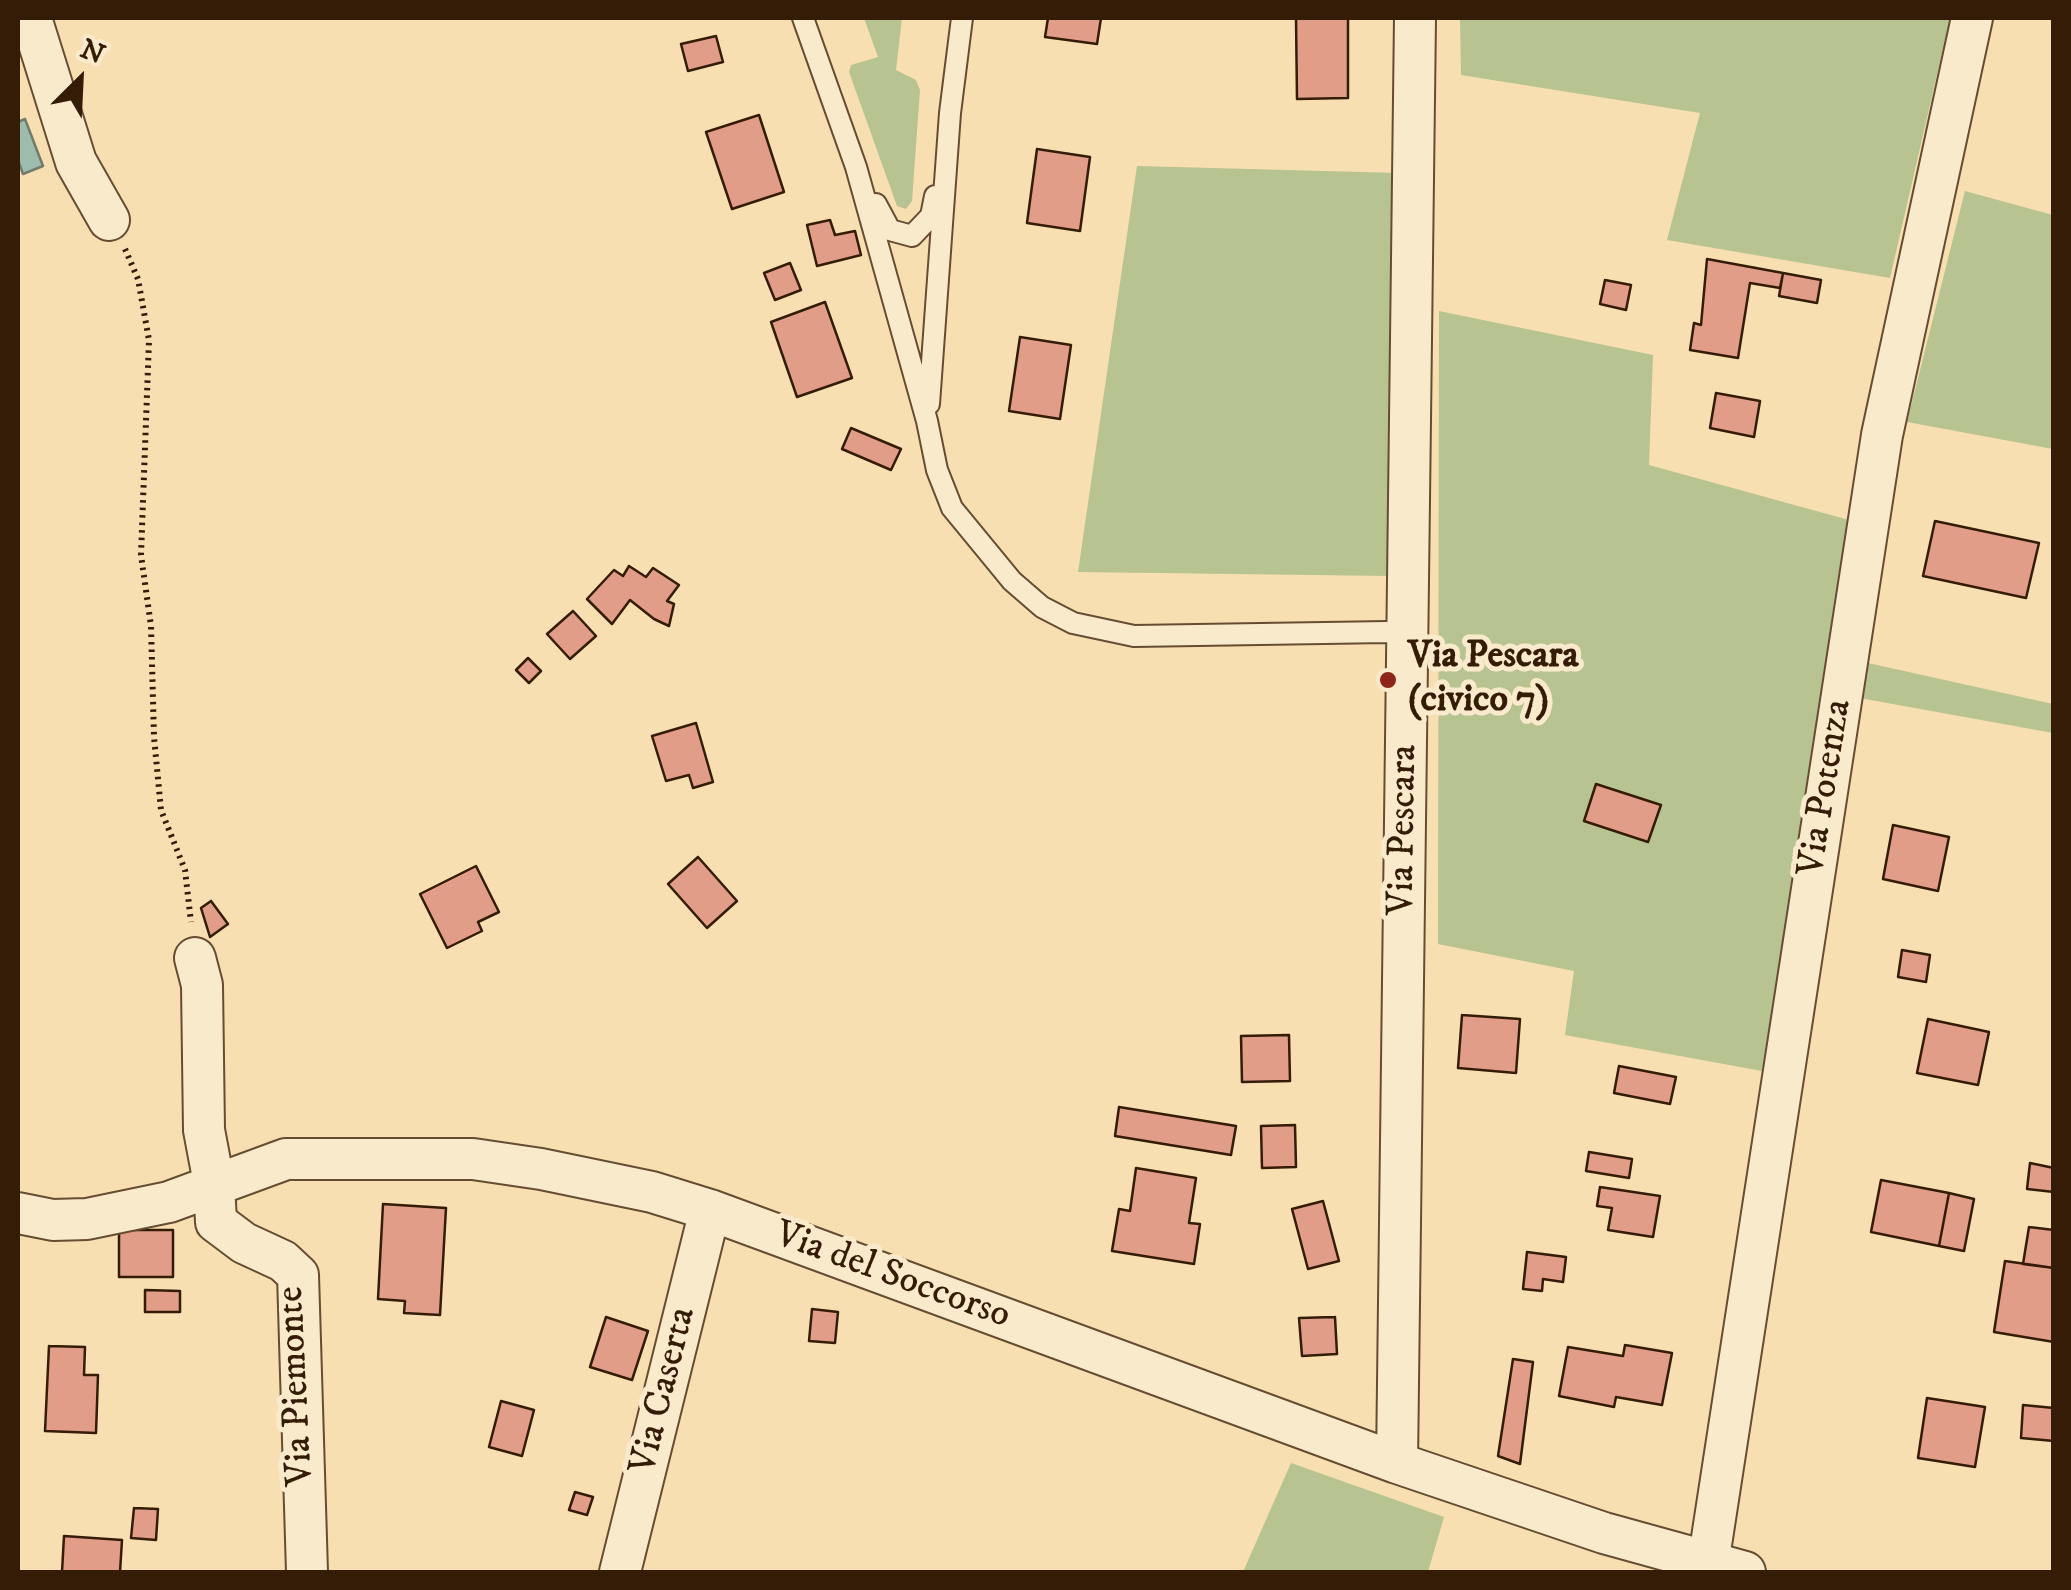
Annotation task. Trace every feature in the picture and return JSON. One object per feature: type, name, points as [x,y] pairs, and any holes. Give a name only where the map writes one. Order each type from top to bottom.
[{"type":"street","points":[[31,18],[76,162],[109,220]]},
{"type":"street","name":"Via Pescara","points":[[1397,1463],[1416,18]]},
{"type":"street","name":"Via Potenza","points":[[1696,1566],[1882,435],[1972,18]]},
{"type":"street","points":[[194,958],[202,985],[204,1130],[214,1182]]},
{"type":"street","name":"Via del Soccorso","points":[[18,1213],[53,1220],[87,1219],[169,1202],[286,1158],[474,1159],[615,1184],[710,1210],[1397,1463],[1696,1566]]},
{"type":"street","name":"Via Piemonte","points":[[214,1182],[216,1222],[244,1243],[283,1261],[298,1275],[307,1572]]},
{"type":"street","name":"Via Caserta","points":[[620,1572],[710,1210]]},
{"type":"lane","points":[[804,18],[856,167],[927,420],[937,470],[952,508],[1012,581],[1042,607],[1074,624],[1134,636],[1375,632],[1408,635]]},
{"type":"lane","points":[[856,167],[890,230],[912,236],[932,216],[962,18]]},
{"type":"lane","points":[[927,420],[950,113]]},
{"type":"path","points":[[109,220],[120,235],[138,279],[148,340],[141,555],[151,626],[154,737],[161,810],[185,870],[194,958]]},
{"type":"green space","points":[[864,18],[902,18],[896,70],[916,80],[920,90],[912,201],[906,209],[897,206],[849,72],[851,65],[878,57]]},
{"type":"green space","points":[[1460,18],[1950,18],[1890,278],[1667,240],[1700,113],[1461,75]]},
{"type":"green space","points":[[1137,166],[1399,173],[1390,576],[1078,572]]},
{"type":"green space","points":[[1965,191],[2053,215],[2053,449],[1907,422]]},
{"type":"green space","points":[[1439,311],[1653,355],[1649,465],[1849,520],[1762,1071],[1565,1035],[1574,971],[1438,944]]},
{"type":"green space","points":[[1859,661],[2053,704],[2053,733],[1854,697]]},
{"type":"green space","points":[[1291,1463],[1444,1517],[1428,1572],[1243,1572]]},
{"type":"shaded area","points":[[25,119],[43,166],[23,174],[18,160],[18,122]]},
{"type":"building","points":[[1048,18],[1101,18],[1097,44],[1045,37]]},
{"type":"building","points":[[1296,18],[1348,18],[1348,98],[1297,99]]},
{"type":"building","points":[[716,36],[723,62],[688,71],[681,44]]},
{"type":"building","points":[[759,115],[784,192],[732,209],[706,132]]},
{"type":"building","points":[[1037,149],[1090,157],[1080,231],[1027,223]]},
{"type":"building","points":[[830,220],[835,235],[855,231],[861,255],[817,266],[807,225]]},
{"type":"building","points":[[1707,259],[1783,273],[1780,288],[1750,283],[1738,358],[1690,350],[1694,323],[1701,325]]},
{"type":"building","points":[[790,263],[801,290],[775,300],[764,273]]},
{"type":"building","points":[[1783,273],[1821,280],[1817,303],[1779,296]]},
{"type":"building","points":[[1605,280],[1631,285],[1626,310],[1600,304]]},
{"type":"building","points":[[825,302],[852,378],[797,397],[771,322]]},
{"type":"building","points":[[1020,337],[1071,345],[1060,419],[1009,411]]},
{"type":"building","points":[[1716,393],[1760,401],[1754,437],[1710,428]]},
{"type":"building","points":[[851,428],[901,449],[891,470],[842,449]]},
{"type":"building","points":[[1935,521],[2039,543],[2026,598],[1923,576]]},
{"type":"building","points":[[629,566],[646,577],[653,568],[679,585],[667,601],[674,604],[669,626],[630,600],[612,624],[587,599],[614,570],[623,576]]},
{"type":"building","points":[[573,611],[596,636],[570,659],[547,634]]},
{"type":"building","points":[[528,658],[541,671],[529,683],[516,670]]},
{"type":"building","points":[[696,723],[713,782],[693,788],[689,775],[666,781],[652,736]]},
{"type":"building","points":[[1596,784],[1661,805],[1648,842],[1584,821]]},
{"type":"building","points":[[1893,825],[1949,837],[1938,891],[1883,879]]},
{"type":"building","points":[[698,857],[737,901],[707,928],[668,884]]},
{"type":"building","points":[[476,866],[499,912],[478,922],[482,931],[447,948],[420,894]]},
{"type":"building","points":[[211,901],[228,924],[210,937],[201,908]]},
{"type":"building","points":[[1902,950],[1930,955],[1926,982],[1898,977]]},
{"type":"building","points":[[1462,1015],[1520,1019],[1516,1073],[1458,1068]]},
{"type":"building","points":[[1928,1019],[1989,1032],[1978,1085],[1917,1073]]},
{"type":"building","points":[[1289,1035],[1290,1081],[1242,1082],[1241,1036]]},
{"type":"building","points":[[1619,1066],[1676,1077],[1670,1104],[1614,1093]]},
{"type":"building","points":[[1119,1107],[1236,1126],[1231,1155],[1115,1136]]},
{"type":"building","points":[[1295,1125],[1296,1167],[1262,1168],[1261,1126]]},
{"type":"building","points":[[1589,1152],[1632,1159],[1629,1178],[1586,1171]]},
{"type":"building","points":[[2030,1163],[2054,1168],[2054,1192],[2027,1189]]},
{"type":"building","points":[[1136,1168],[1196,1178],[1189,1223],[1200,1224],[1194,1264],[1112,1251],[1119,1209],[1130,1211]]},
{"type":"building","points":[[1881,1180],[1949,1193],[1939,1246],[1871,1232]]},
{"type":"building","points":[[1600,1187],[1660,1196],[1653,1237],[1608,1230],[1612,1208],[1597,1206]]},
{"type":"building","points":[[1949,1193],[1974,1199],[1964,1251],[1939,1246]]},
{"type":"building","points":[[1323,1201],[1339,1261],[1308,1269],[1292,1209]]},
{"type":"building","points":[[383,1204],[446,1208],[440,1315],[404,1313],[405,1301],[378,1299]]},
{"type":"building","points":[[2029,1227],[2054,1230],[2054,1268],[2023,1264]]},
{"type":"building","points":[[119,1230],[173,1230],[173,1277],[119,1277]]},
{"type":"building","points":[[1527,1252],[1566,1257],[1563,1282],[1543,1279],[1542,1291],[1523,1289]]},
{"type":"building","points":[[2005,1261],[2054,1268],[2054,1342],[1994,1332]]},
{"type":"building","points":[[145,1290],[180,1291],[180,1312],[145,1312]]},
{"type":"building","points":[[812,1309],[838,1312],[835,1343],[809,1341]]},
{"type":"building","points":[[606,1317],[648,1331],[632,1380],[590,1367]]},
{"type":"building","points":[[1335,1317],[1337,1354],[1302,1356],[1299,1318]]},
{"type":"building","points":[[1625,1345],[1672,1353],[1662,1405],[1616,1397],[1614,1407],[1559,1396],[1568,1347],[1623,1356]]},
{"type":"building","points":[[49,1346],[85,1347],[84,1375],[98,1375],[96,1433],[45,1431]]},
{"type":"building","points":[[1513,1359],[1533,1362],[1520,1464],[1498,1456]]},
{"type":"building","points":[[1927,1398],[1985,1407],[1975,1467],[1918,1458]]},
{"type":"building","points":[[501,1401],[534,1410],[522,1456],[489,1447]]},
{"type":"building","points":[[2023,1405],[2054,1408],[2054,1441],[2021,1438]]},
{"type":"building","points":[[575,1492],[593,1497],[587,1515],[569,1510]]},
{"type":"building","points":[[134,1508],[158,1509],[156,1540],[131,1538]]},
{"type":"building","points":[[64,1536],[122,1540],[120,1572],[62,1572]]},
{"type":"place","name":"Via Pescara (civico 7)","points":[[1388,680]]}]
